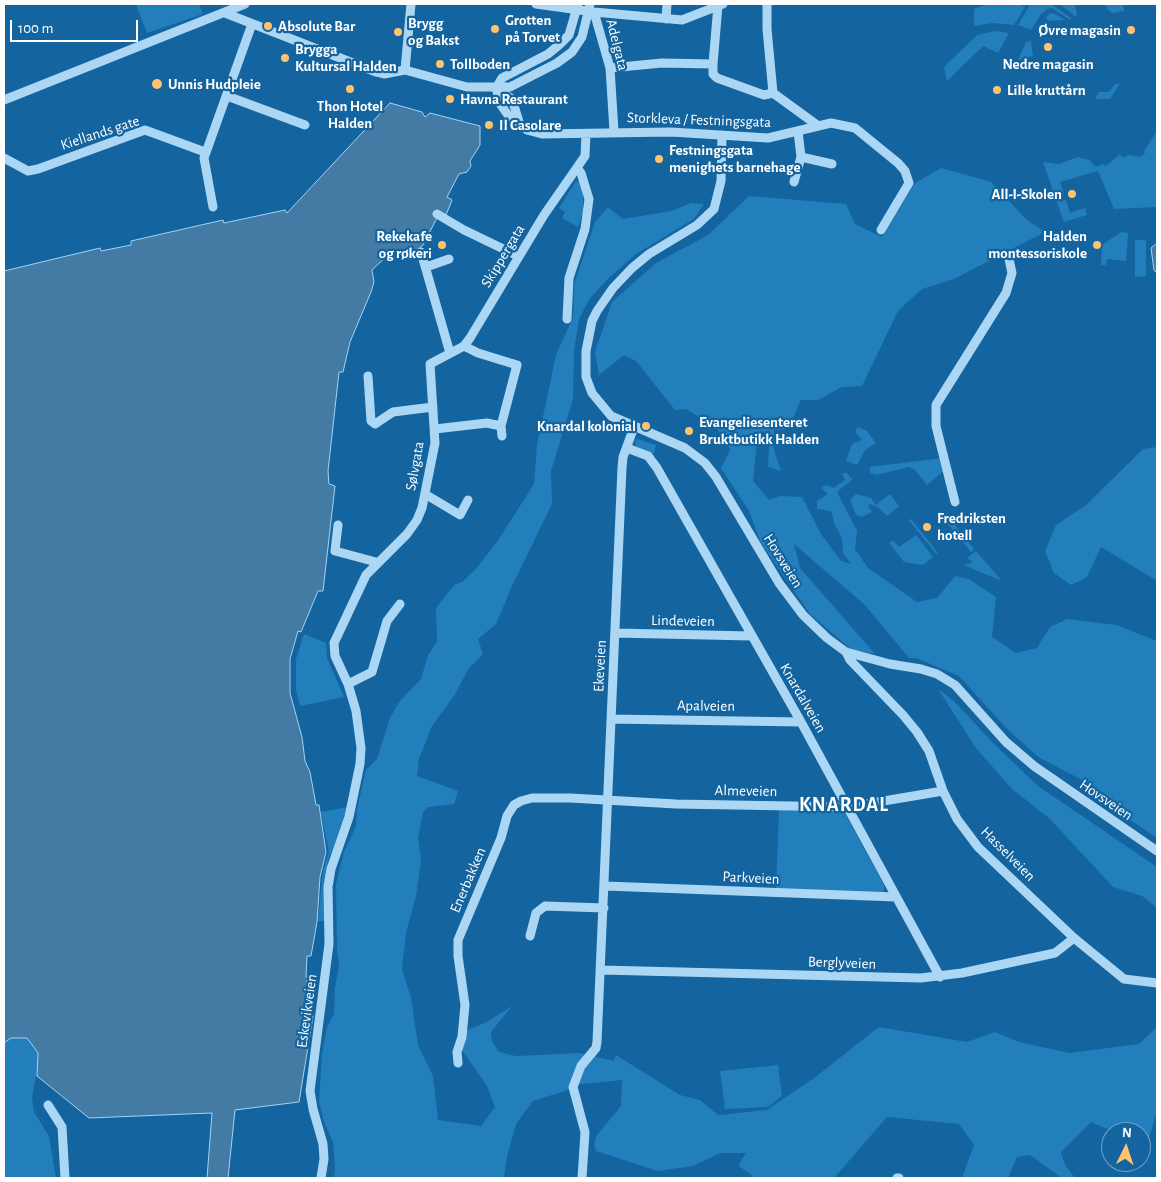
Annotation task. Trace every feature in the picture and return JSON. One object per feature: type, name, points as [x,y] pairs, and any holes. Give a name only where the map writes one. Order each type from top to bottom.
[{"type":"street","points":[[4,100],[245,4]]},
{"type":"street","points":[[404,70],[411,4]]},
{"type":"street","name":"Adelgata","points":[[536,4],[591,9],[610,68],[614,132]]},
{"type":"street","points":[[666,19],[667,4]]},
{"type":"street","points":[[768,4],[767,29],[773,93]]},
{"type":"street","points":[[225,12],[376,72],[384,74],[404,70],[467,87],[510,88],[572,52],[582,37],[591,9],[687,20],[721,5]]},
{"type":"street","points":[[721,5],[713,74],[717,78],[764,94],[773,93],[818,125]]},
{"type":"street","points":[[496,88],[502,78],[548,54],[560,45],[569,35],[578,7]]},
{"type":"street","points":[[213,207],[203,163],[205,152],[252,24]]},
{"type":"street","points":[[610,68],[662,63],[713,64]]},
{"type":"street","name":"Storkleva / Festningsgata","points":[[496,88],[501,105],[521,126],[542,134],[614,132],[768,138],[831,123],[855,128],[898,163],[905,171],[909,183],[881,230]]},
{"type":"street","points":[[227,96],[305,125]]},
{"type":"street","name":"Kiellands gate","points":[[4,158],[28,171],[145,130],[205,152]]},
{"type":"street","points":[[794,182],[800,157],[798,131]]},
{"type":"street","name":"Skippergata","points":[[464,346],[518,256],[584,156],[586,134]]},
{"type":"street","name":"Hovsveien","points":[[722,135],[719,196],[714,209],[706,218],[649,254],[632,268],[613,288],[592,321],[585,363],[589,387],[596,400],[611,416],[634,428],[685,448],[705,463],[716,477],[763,556],[794,603],[827,638],[846,652],[890,664],[921,669],[937,674],[955,685],[1006,742],[1034,766],[1157,851]]},
{"type":"street","points":[[800,157],[832,164]]},
{"type":"street","points":[[567,319],[569,278],[585,229],[589,199],[581,173],[577,168]]},
{"type":"street","points":[[437,214],[464,230],[518,256]]},
{"type":"street","points":[[421,252],[450,353],[464,346],[478,353],[517,365],[502,431],[487,424],[435,429]]},
{"type":"street","points":[[426,267],[449,259]]},
{"type":"street","points":[[955,502],[936,426],[936,405],[1006,293],[1012,273],[1009,260]]},
{"type":"street","name":"Sølvgata","points":[[412,528],[417,520],[425,494],[435,443],[430,364],[432,361],[450,353]]},
{"type":"street","points":[[368,376],[371,421],[375,424],[393,412],[433,407]]},
{"type":"street","name":"Ekeveien","points":[[582,1178],[585,1132],[573,1087],[581,1066],[596,1048],[597,1042],[622,468],[626,448],[634,428]]},
{"type":"street","name":"Knardalveien","points":[[626,448],[651,459],[801,722],[940,977]]},
{"type":"street","points":[[425,494],[460,515],[468,500]]},
{"type":"street","points":[[338,525],[335,551],[376,562]]},
{"type":"street","name":"Eskevikveien","points":[[320,1178],[324,1158],[324,1144],[310,1091],[329,944],[328,887],[331,869],[349,817],[360,764],[361,748],[356,711],[348,684],[335,656],[334,643],[357,590],[376,562],[412,528]]},
{"type":"street","points":[[348,684],[372,672],[387,621],[400,604]]},
{"type":"street","name":"Lindeveien","points":[[615,633],[751,636]]},
{"type":"street","name":"Hasselveien","points":[[846,652],[850,660],[904,714],[917,732],[929,751],[943,791],[959,822],[978,847],[1074,938],[1124,979],[1157,983]]},
{"type":"street","name":"Apalveien","points":[[611,719],[801,722]]},
{"type":"street","name":"Almeveien","points":[[608,802],[848,807],[943,791]]},
{"type":"street","name":"Enerbakken","points":[[458,1063],[457,1052],[462,1037],[465,1006],[458,940],[510,810],[521,801],[532,798],[608,802]]},
{"type":"street","name":"Parkveien","points":[[605,886],[896,897]]},
{"type":"street","points":[[530,936],[536,913],[545,906],[604,908]]},
{"type":"street","name":"Berglyveien","points":[[601,970],[940,977],[1055,953],[1074,938]]},
{"type":"street","points":[[48,1105],[62,1127],[65,1178]]},
{"type":"shaded area","points":[[138,4],[202,4],[199,5],[203,14],[147,33],[137,7]]},
{"type":"shaded area","points":[[989,4],[1019,4],[1025,7],[1014,25],[993,23],[974,26],[974,9]]},
{"type":"shaded area","points":[[1026,4],[1051,4],[1071,18],[1070,20],[1052,8],[1047,9],[1041,14],[1031,30],[1018,25],[1029,6]]},
{"type":"shaded area","points":[[1060,4],[1075,4],[1077,16],[1076,17]]},
{"type":"shaded area","points":[[1106,4],[1123,4],[1124,11],[1112,13],[1107,9]]},
{"type":"shaded area","points":[[1051,13],[1065,20],[1048,21],[1046,17]]},
{"type":"shaded area","points":[[995,31],[1009,33],[998,53],[983,46],[947,81],[944,67],[977,35]]},
{"type":"shaded area","points":[[1031,41],[1033,56],[1018,60],[1026,42]]},
{"type":"shaded area","points":[[1120,83],[1110,99],[1095,99],[1099,92],[1109,92],[1114,85]]},
{"type":"shaded area","points":[[390,103],[422,112],[425,117],[430,113],[480,126],[480,145],[470,161],[471,166],[467,172],[459,174],[447,197],[452,200],[446,215],[440,212],[423,245],[414,253],[391,259],[388,255],[372,270],[374,282],[371,292],[350,342],[343,372],[339,372],[328,471],[329,484],[335,486],[323,591],[318,591],[301,632],[298,631],[290,659],[290,693],[302,737],[305,761],[310,772],[316,805],[319,805],[326,852],[320,877],[317,922],[311,956],[307,956],[306,977],[312,978],[307,980],[306,1005],[310,1007],[313,1016],[299,1102],[235,1110],[228,1178],[207,1178],[212,1113],[89,1118],[37,1076],[38,1053],[27,1038],[11,1038],[4,1043],[4,271],[100,248],[101,251],[131,245],[131,241],[223,220],[224,223],[285,210],[287,213]]},
{"type":"shaded area","points":[[1157,131],[1157,207],[1114,209],[1098,171],[1060,182],[1064,194],[1058,196],[1060,202],[1066,200],[1070,213],[1085,208],[1087,215],[1064,222],[1043,162],[1059,164],[1078,157],[1089,160],[1096,167],[1103,164],[1106,166],[1120,154],[1123,158],[1128,155],[1140,157],[1145,153],[1144,151]]},
{"type":"shaded area","points":[[941,168],[991,182],[1027,220],[1045,232],[954,279],[922,289],[898,311],[862,386],[842,387],[818,400],[801,400],[788,429],[774,430],[774,450],[781,471],[768,467],[770,431],[758,432],[753,481],[769,500],[780,496],[802,497],[821,534],[841,561],[851,564],[843,553],[842,538],[835,525],[831,511],[817,509],[817,501],[828,494],[821,488],[826,485],[834,488],[845,480],[842,473],[847,473],[851,478],[855,477],[837,492],[857,531],[855,549],[868,568],[917,602],[937,598],[955,576],[969,579],[996,597],[992,637],[1016,653],[1037,648],[1050,627],[1067,619],[1116,625],[1157,641],[1157,838],[1123,815],[1082,780],[1038,757],[1006,728],[959,676],[916,658],[909,658],[865,605],[794,544],[800,568],[875,654],[852,650],[810,614],[761,543],[749,511],[721,468],[730,450],[725,438],[714,426],[686,409],[675,410],[636,361],[624,355],[599,375],[595,352],[612,302],[656,263],[708,235],[749,196],[846,204],[855,224],[882,237],[915,183]]},
{"type":"shaded area","points":[[576,181],[581,183],[583,196],[583,212],[578,227],[562,218],[565,212],[559,208]]},
{"type":"shaded area","points":[[691,203],[704,204],[694,219],[636,254],[609,278],[590,298],[579,319],[574,351],[573,399],[551,471],[552,504],[512,586],[496,624],[478,639],[483,654],[469,668],[454,696],[432,726],[419,759],[417,776],[458,791],[454,804],[428,807],[423,812],[418,838],[421,860],[416,896],[406,933],[402,969],[411,998],[418,1045],[433,1076],[438,1120],[481,1126],[495,1107],[487,1086],[462,1050],[467,1030],[487,1022],[512,1006],[491,1032],[492,1041],[499,1052],[516,1056],[579,1053],[614,1061],[616,1055],[680,1095],[700,1100],[718,1115],[767,1110],[814,1078],[879,1027],[967,1042],[995,1032],[1019,1042],[1069,1053],[1139,1044],[1157,1027],[1157,1110],[1151,1131],[1151,1122],[1101,1122],[1101,1126],[1091,1122],[1061,1152],[1065,1165],[1075,1178],[1062,1178],[1030,1155],[1017,1157],[1008,1178],[962,1178],[974,1145],[959,1124],[887,1117],[834,1178],[752,1178],[751,1174],[738,1166],[746,1153],[720,1153],[693,1166],[658,1171],[596,1151],[594,1144],[597,1135],[621,1106],[622,1080],[581,1084],[533,1101],[516,1124],[507,1156],[504,1178],[334,1178],[333,1142],[324,1122],[319,1101],[322,1054],[327,1027],[334,1014],[335,987],[339,966],[336,884],[344,852],[356,826],[357,809],[366,770],[377,759],[390,718],[399,702],[421,679],[428,655],[437,642],[436,608],[454,585],[462,582],[474,571],[497,542],[534,484],[537,445],[556,355],[573,317],[574,285],[595,222],[608,207],[623,219],[672,211]]},
{"type":"shaded area","points":[[1121,232],[1128,233],[1126,261],[1107,259],[1106,265],[1101,265],[1102,245]]},
{"type":"shaded area","points":[[1135,240],[1146,240],[1146,276],[1135,277]]},
{"type":"shaded area","points":[[1157,243],[1157,273],[1154,270],[1151,248]]},
{"type":"shaded area","points":[[858,427],[867,431],[876,443],[865,450],[857,465],[846,461],[852,444],[862,440],[855,432]]},
{"type":"shaded area","points":[[635,440],[656,445],[654,453],[652,455],[636,446]]},
{"type":"shaded area","points":[[1157,447],[1157,581],[1101,547],[1087,577],[1071,585],[1054,573],[1045,551],[1056,525],[1086,505],[1143,449]]},
{"type":"shaded area","points":[[942,458],[946,469],[927,485],[914,469],[908,467],[877,475],[870,473],[870,467]]},
{"type":"shaded area","points":[[856,494],[871,498],[876,505],[890,494],[899,506],[887,516],[878,507],[870,504],[868,506],[872,512],[862,517],[856,515],[850,500]]},
{"type":"shaded area","points":[[911,519],[938,553],[936,554],[909,520]]},
{"type":"shaded area","points":[[951,520],[974,549],[971,552],[947,523]]},
{"type":"shaded area","points":[[916,535],[933,557],[923,565],[904,562],[889,543],[893,540],[899,547]]},
{"type":"shaded area","points":[[976,551],[1002,581],[964,565],[973,562],[967,558]]},
{"type":"shaded area","points":[[304,634],[326,643],[327,658],[344,697],[300,706],[296,690],[296,659]]},
{"type":"shaded area","points":[[938,689],[954,701],[992,742],[1038,786],[1157,867],[1157,908],[1142,896],[1113,887],[1049,818],[1012,789],[976,748]]},
{"type":"shaded area","points":[[348,807],[341,833],[328,860],[325,890],[325,921],[318,921],[323,870],[329,852],[321,812]]},
{"type":"shaded area","points":[[779,809],[843,810],[884,885],[884,890],[881,893],[776,890]]},
{"type":"shaded area","points":[[27,1037],[38,1053],[39,1060],[32,1098],[34,1112],[49,1136],[56,1178],[4,1178],[4,1043],[11,1038]]},
{"type":"shaded area","points":[[778,1065],[782,1096],[768,1107],[725,1109],[720,1071]]},
{"type":"place","name":"Absolute Bar","points":[[268,26]]},
{"type":"place","name":"Grotten på Torvet","points":[[495,29]]},
{"type":"place","name":"Øvre magasin","points":[[1131,30]]},
{"type":"place","name":"Brygg og Bakst","points":[[398,32]]},
{"type":"place","name":"Nedre magasin","points":[[1048,47]]},
{"type":"place","name":"Brygga Kultursal Halden","points":[[285,58]]},
{"type":"place","name":"Tollboden","points":[[440,64]]},
{"type":"place","name":"Unnis Hudpleie","points":[[157,84]]},
{"type":"place","name":"Thon Hotel Halden","points":[[350,89]]},
{"type":"place","name":"Lille kruttårn","points":[[997,90]]},
{"type":"place","name":"Havna Restaurant","points":[[450,99]]},
{"type":"place","name":"Il Casolare","points":[[489,125]]},
{"type":"place","name":"Festningsgata menighets barnehage","points":[[659,159]]},
{"type":"place","name":"All-I-Skolen","points":[[1072,194]]},
{"type":"place","name":"Rekekafe og røkeri","points":[[442,245]]},
{"type":"place","name":"Halden montessoriskole","points":[[1097,245]]},
{"type":"place","name":"Knardal kolonial","points":[[646,426]]},
{"type":"place","name":"Evangeliesenteret Bruktbutikk Halden","points":[[689,431]]},
{"type":"place","name":"Fredriksten hotell","points":[[927,527]]},
{"type":"district","name":"KNARDAL","points":[[844,805]]}]
